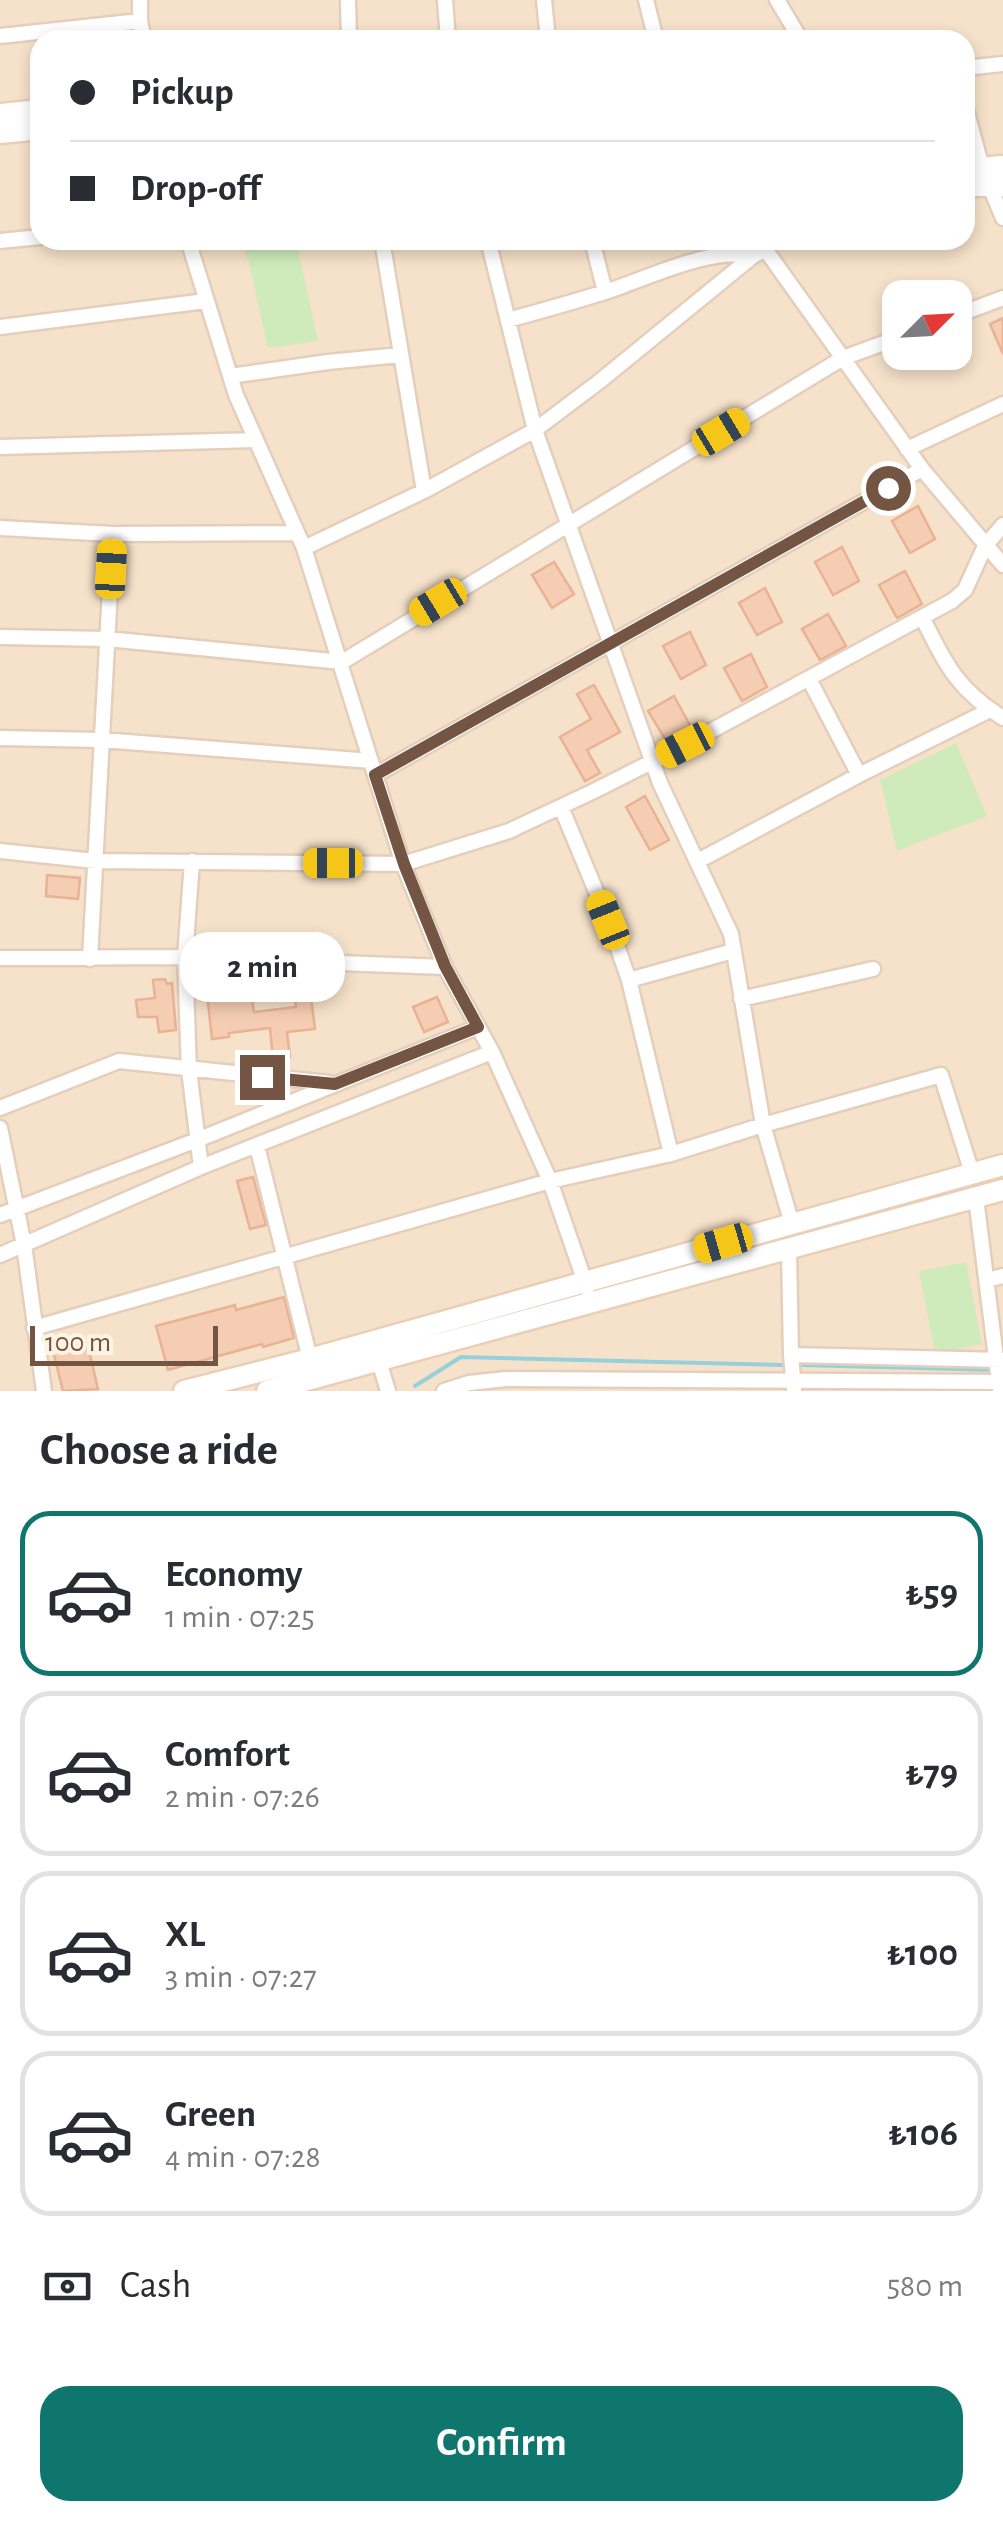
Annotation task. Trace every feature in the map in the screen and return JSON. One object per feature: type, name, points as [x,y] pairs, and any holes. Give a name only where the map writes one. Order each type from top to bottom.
[{"type":"main road","points":[[0,114],[30,111]]},
{"type":"main road","points":[[0,133],[30,130]]},
{"type":"main road","points":[[184,1391],[1003,1164]]},
{"type":"main road","points":[[268,1391],[1003,1190]]},
{"type":"street","points":[[140,0],[142,30]]},
{"type":"street","points":[[348,0],[350,30]]},
{"type":"street","points":[[445,0],[447,30]]},
{"type":"street","points":[[544,0],[547,30]]},
{"type":"street","points":[[646,0],[654,30]]},
{"type":"street","points":[[777,0],[795,30]]},
{"type":"street","points":[[56,30],[140,21]]},
{"type":"street","points":[[0,36],[30,33]]},
{"type":"street","points":[[975,67],[1003,64]]},
{"type":"street","points":[[975,135],[1003,218]]},
{"type":"street","points":[[0,241],[30,238]]},
{"type":"street","points":[[191,250],[230,376],[304,548],[404,864],[445,966],[492,1052],[550,1181],[591,1303]]},
{"type":"street","points":[[384,250],[424,491]]},
{"type":"street","points":[[490,250],[535,430],[660,783],[731,934],[763,1124],[792,1224]]},
{"type":"street","points":[[594,250],[605,292]]},
{"type":"street","points":[[508,320],[717,254],[747,250]]},
{"type":"street","points":[[304,548],[424,491],[535,430],[600,381],[755,250]]},
{"type":"street","points":[[763,250],[922,470],[1003,566]]},
{"type":"street","points":[[972,310],[1003,298]]},
{"type":"street","points":[[0,327],[206,301]]},
{"type":"street","points":[[0,637],[107,639],[342,662],[844,358],[882,344]]},
{"type":"street","points":[[230,376],[400,355]]},
{"type":"street","points":[[907,449],[1003,404]]},
{"type":"street","points":[[0,446],[256,440]]},
{"type":"street","points":[[0,738],[102,740],[373,768],[922,470]]},
{"type":"street","points":[[0,851],[95,861],[404,864],[509,831],[652,762],[952,602],[965,590],[985,546],[1003,525]]},
{"type":"street","points":[[0,528],[113,534],[297,533]]},
{"type":"street","points":[[90,959],[113,534]]},
{"type":"street","points":[[698,861],[859,775],[996,714],[969,694],[949,670],[922,617]]},
{"type":"street","points":[[809,679],[859,775]]},
{"type":"street","points":[[560,806],[630,980],[670,1154]]},
{"type":"street","points":[[192,861],[185,957],[189,1070],[201,1167]]},
{"type":"street","points":[[630,980],[733,951]]},
{"type":"street","points":[[0,958],[185,957],[445,966]]},
{"type":"street","points":[[741,999],[873,968]]},
{"type":"street","points":[[0,1215],[478,1027]]},
{"type":"street","points":[[0,1255],[201,1167],[492,1052]]},
{"type":"street","points":[[0,1108],[119,1061],[335,1084]]},
{"type":"street","points":[[34,1328],[550,1181],[670,1154],[940,1075],[972,1174]]},
{"type":"street","points":[[0,1128],[24,1245],[44,1391]]},
{"type":"street","points":[[256,1146],[310,1359]]},
{"type":"street","points":[[976,1198],[1000,1373]]},
{"type":"street","points":[[790,1250],[794,1386]]},
{"type":"street","points":[[986,1280],[1003,1276]]},
{"type":"street","points":[[791,1356],[1000,1373]]},
{"type":"street","points":[[379,1361],[388,1391]]},
{"type":"street","points":[[444,1391],[468,1383],[506,1379],[794,1386],[1000,1373]]},
{"type":"shaded area","points":[[0,0],[1003,0],[1003,1391],[0,1391]]},
{"type":"green space","points":[[244,250],[298,250],[318,341],[268,348]]},
{"type":"green space","points":[[956,743],[987,816],[897,851],[880,780]]},
{"type":"green space","points":[[966,1262],[982,1344],[935,1353],[919,1271]]},
{"type":"building","points":[[1003,318],[1003,354],[990,324]]},
{"type":"building","points":[[918,506],[935,539],[910,553],[892,521]]},
{"type":"building","points":[[842,547],[859,581],[833,595],[815,562]]},
{"type":"building","points":[[554,562],[574,594],[552,608],[532,575]]},
{"type":"building","points":[[905,571],[922,604],[897,618],[879,585]]},
{"type":"building","points":[[765,588],[782,622],[757,635],[739,603]]},
{"type":"building","points":[[828,614],[846,646],[820,660],[802,629]]},
{"type":"building","points":[[690,632],[706,665],[681,679],[663,646]]},
{"type":"building","points":[[751,654],[767,687],[742,701],[724,668]]},
{"type":"building","points":[[594,685],[620,732],[587,750],[600,773],[585,781],[560,737],[591,719],[577,694]]},
{"type":"building","points":[[674,696],[692,729],[667,742],[648,711]]},
{"type":"building","points":[[645,796],[669,840],[650,850],[626,807]]},
{"type":"building","points":[[47,875],[80,878],[78,899],[46,896]]},
{"type":"building","points":[[165,979],[167,984],[172,983],[176,1030],[159,1032],[157,1017],[138,1017],[136,1000],[155,998],[153,980]]},
{"type":"building","points":[[223,983],[224,987],[250,984],[254,1012],[296,1007],[294,991],[310,990],[315,1029],[287,1032],[290,1057],[273,1059],[270,1028],[212,1039],[206,985]]},
{"type":"building","points":[[437,997],[448,1022],[424,1032],[413,1007]]},
{"type":"building","points":[[253,1177],[266,1225],[250,1229],[237,1181]]},
{"type":"building","points":[[284,1297],[294,1338],[168,1370],[156,1326],[235,1305],[236,1310]]},
{"type":"building","points":[[87,1342],[98,1389],[63,1391],[53,1351]]},
{"type":"waterway","points":[[415,1386],[461,1357],[782,1365]]},
{"type":"waterway","points":[[802,1365],[993,1370]]},
{"type":"route","points":[[262,1077],[335,1084],[478,1027],[445,966],[404,864],[375,775],[888,488]]}]
